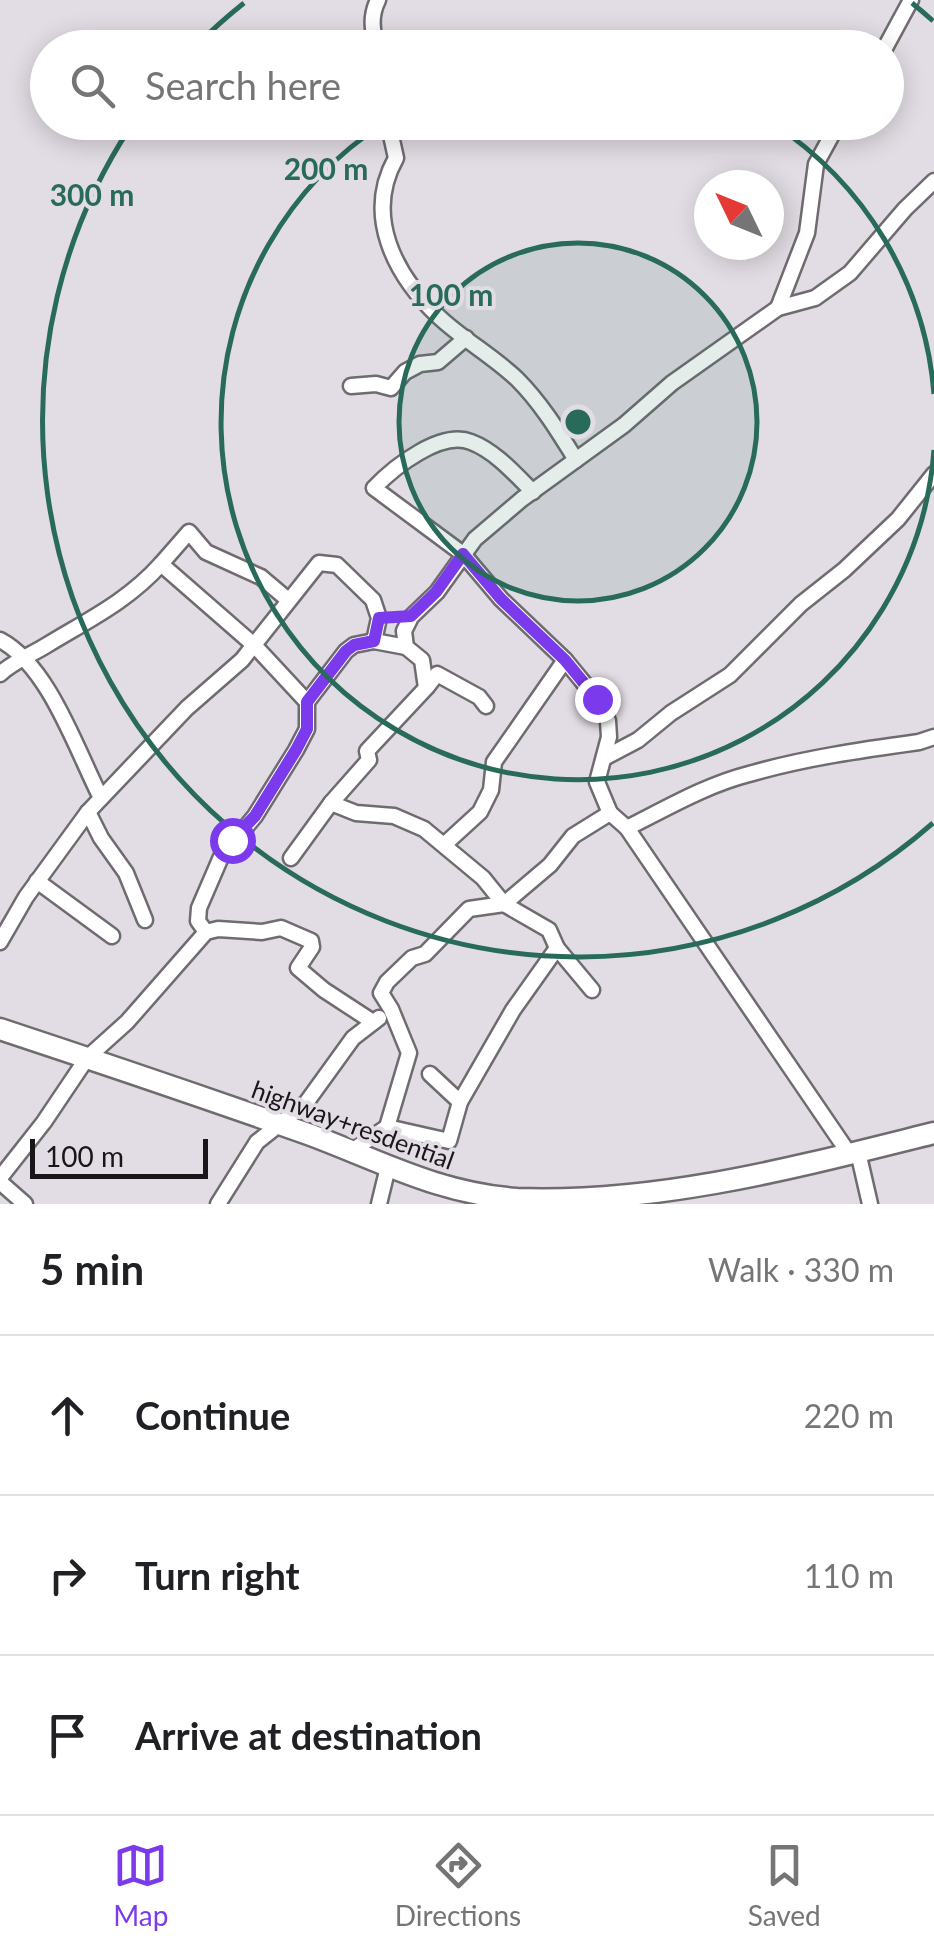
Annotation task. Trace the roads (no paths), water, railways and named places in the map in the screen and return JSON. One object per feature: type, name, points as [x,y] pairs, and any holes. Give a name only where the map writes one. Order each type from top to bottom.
[{"type":"highway","name":"highway+resdential","points":[[0,1030],[353,1150],[428,1183],[514,1199],[647,1200],[934,1134]]},
{"type":"street","points":[[895,30],[911,0]]},
{"type":"street","points":[[373,30],[374,3]]},
{"type":"street","points":[[392,140],[396,158],[384,180],[380,202],[391,250],[405,277],[438,316],[534,397],[576,460]]},
{"type":"street","points":[[778,308],[810,221],[816,164],[829,140]]},
{"type":"street","points":[[406,648],[404,631],[411,616],[436,592],[475,539],[624,425],[672,383],[778,308],[815,298],[850,273],[934,181]]},
{"type":"street","points":[[350,386],[376,384],[392,388],[405,372],[420,364],[438,362],[466,338]]},
{"type":"street","points":[[533,492],[490,453],[468,440],[428,448],[374,488],[463,554],[597,699],[608,721],[596,804],[589,824]]},
{"type":"street","points":[[604,758],[638,740],[671,713],[730,675],[800,604],[886,530],[934,474]]},
{"type":"street","points":[[0,674],[24,656],[107,612],[142,584],[189,532],[206,552],[261,577],[287,600]]},
{"type":"street","points":[[0,942],[37,881],[88,812],[186,708],[254,646],[320,563],[337,566],[373,600],[379,618],[374,641]]},
{"type":"street","points":[[161,564],[254,646],[307,702]]},
{"type":"street","points":[[379,618],[411,616]]},
{"type":"street","points":[[0,640],[24,656],[59,713],[101,798]]},
{"type":"street","points":[[206,932],[198,922],[214,870],[232,840],[255,816],[296,750],[307,729],[307,702],[346,651],[374,641],[406,648],[422,660],[426,688]]},
{"type":"street","points":[[445,844],[480,812],[491,790],[494,762],[565,660]]},
{"type":"street","points":[[291,858],[369,760],[367,752],[437,674],[479,697],[486,706]]},
{"type":"street","points":[[628,828],[748,774],[813,757],[934,737]]},
{"type":"street","points":[[597,782],[610,813],[628,828],[854,1154],[870,1204]]},
{"type":"street","points":[[331,803],[356,813],[394,816],[424,829],[445,844],[484,878],[504,904],[549,930],[557,948],[592,990]]},
{"type":"street","points":[[88,812],[126,873],[145,920]]},
{"type":"street","points":[[353,1150],[387,1128],[409,1054],[392,1010],[381,994],[387,982],[412,958],[425,954],[469,910],[504,904],[550,865],[564,844],[610,813]]},
{"type":"street","points":[[37,881],[112,936]]},
{"type":"street","points":[[24,1204],[0,1180],[87,1058],[127,1022],[206,932],[262,932],[280,928],[311,941],[312,947],[298,968],[373,1022]]},
{"type":"street","points":[[387,1128],[450,1141],[460,1102],[513,1010],[557,948]]},
{"type":"street","points":[[218,1204],[256,1142],[306,1103],[353,1038],[392,1010]]},
{"type":"street","points":[[430,1074],[460,1102]]},
{"type":"street","points":[[381,1203],[388,1167]]}]
